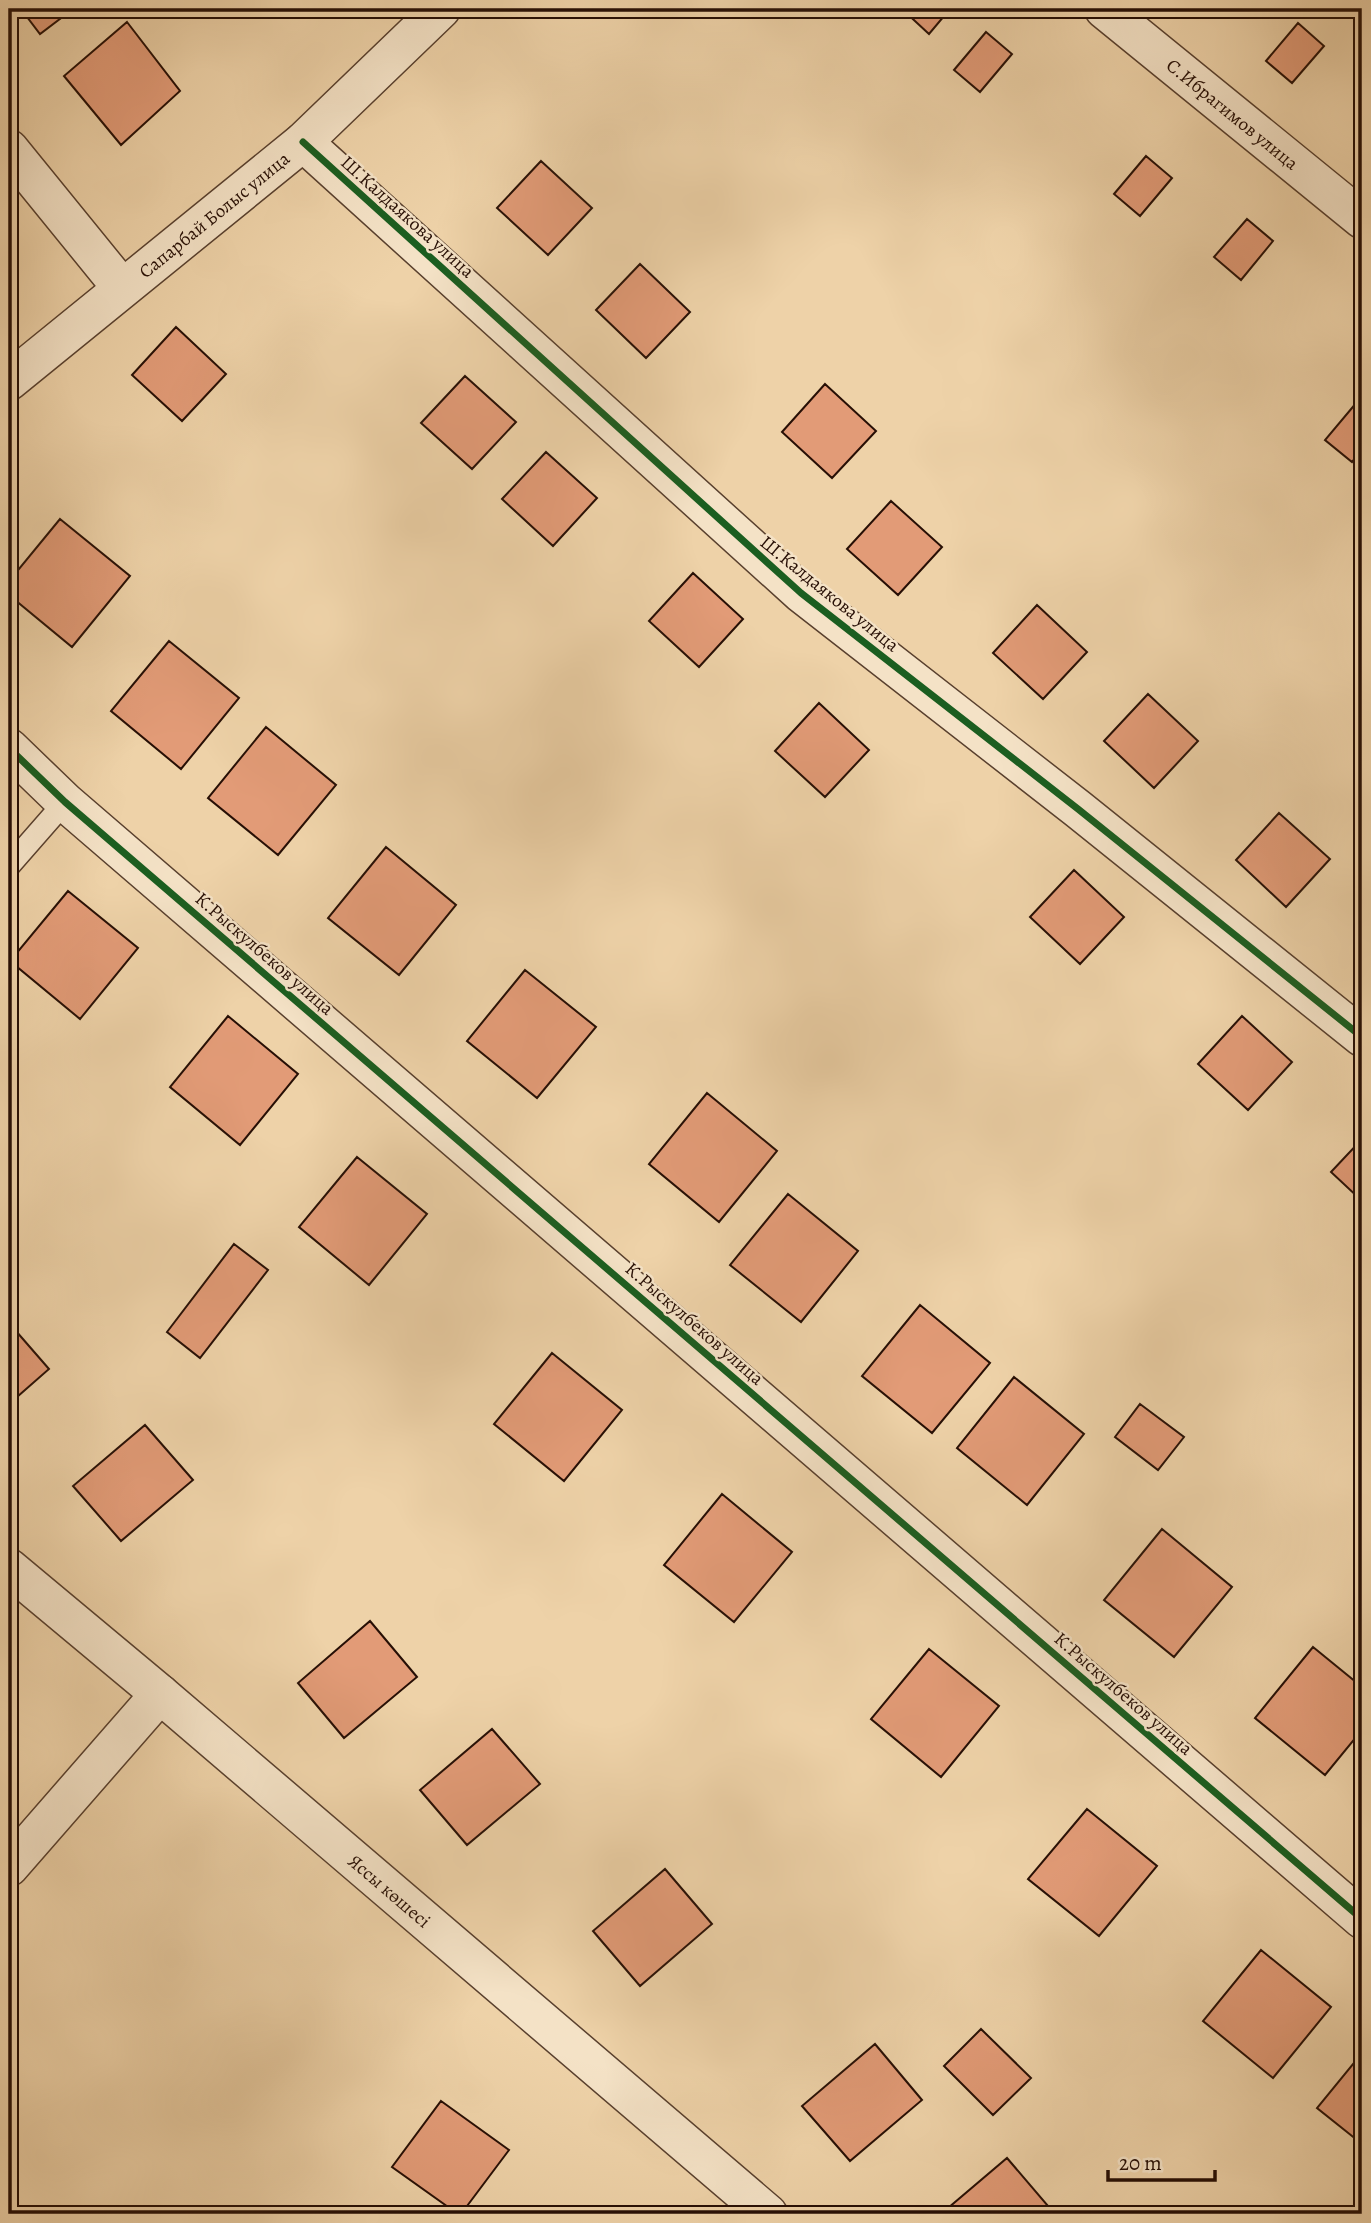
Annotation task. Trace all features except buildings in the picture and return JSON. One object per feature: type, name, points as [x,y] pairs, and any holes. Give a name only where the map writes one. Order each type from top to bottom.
[{"type":"street","name":"Сапарбай Болыс улица","points":[[9,381],[303,142],[441,9]]},
{"type":"street","name":"С.Ибрагимов улица","points":[[1104,9],[1362,219]]},
{"type":"street","name":"Ш.Калдаякова улица","points":[[303,142],[801,593],[1078,808],[1362,1037]]},
{"type":"street","points":[[9,149],[122,288]]},
{"type":"street","name":"К.Рыскулбеков улица","points":[[9,748],[65,802],[1362,1919]]},
{"type":"street","name":"Яссы көшесі","points":[[9,1568],[768,2214]]},
{"type":"street","points":[[9,1867],[160,1694]]},
{"type":"lane","points":[[9,866],[65,802]]},
{"type":"cycle path","points":[[303,142],[801,593],[1078,809],[1362,1037]]},
{"type":"cycle path","points":[[9,748],[65,802],[1362,1919]]}]
